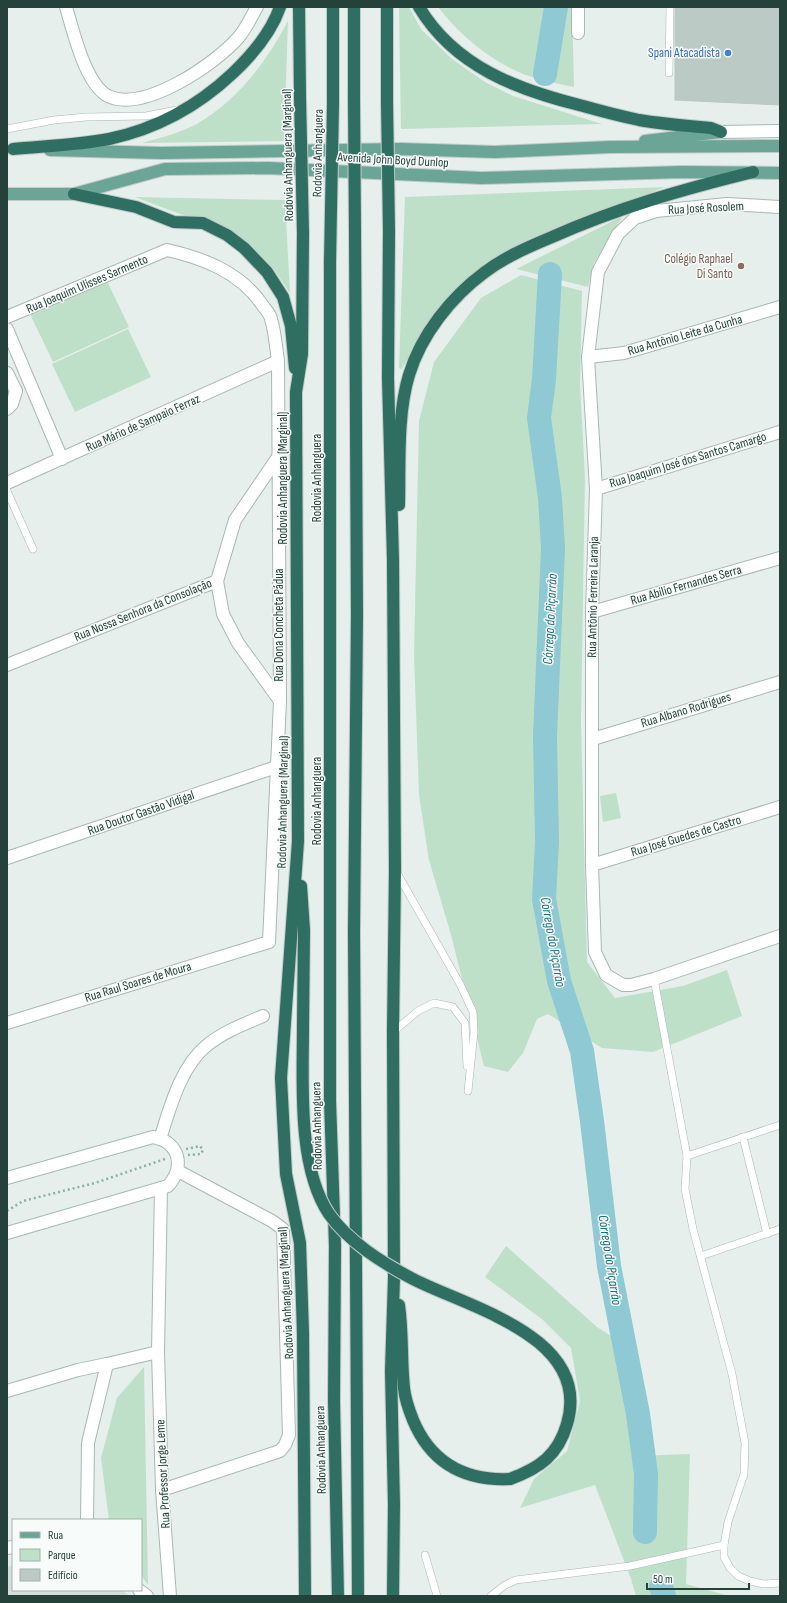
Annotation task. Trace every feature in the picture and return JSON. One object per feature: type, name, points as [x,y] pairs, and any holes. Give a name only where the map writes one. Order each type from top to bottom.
[{"type":"highway","points":[[10,149],[109,139],[163,121],[191,106],[207,95],[246,60],[269,30],[280,7]]},
{"type":"highway","name":"Rodovia Anhanguera (Marginal)","points":[[299,7],[303,233],[302,354],[296,392],[298,841],[281,1078],[286,1174],[300,1243],[304,1333],[305,1596]]},
{"type":"highway","name":"Rodovia Anhanguera","points":[[333,7],[330,262],[330,1086],[335,1246],[334,1401],[338,1596]]},
{"type":"highway","points":[[354,7],[357,615],[354,940],[358,1596]]},
{"type":"highway","points":[[387,7],[389,231],[388,378],[393,560],[395,870],[393,1032],[394,1278],[391,1371],[394,1505],[393,1596]]},
{"type":"highway","points":[[419,7],[432,27],[459,54],[489,73],[514,85],[549,97],[637,120],[711,128],[721,132]]},
{"type":"highway","points":[[393,560],[398,531],[403,400],[408,376],[416,356],[429,333],[456,297],[475,280],[502,260],[567,230],[608,213],[644,201],[753,172]]},
{"type":"highway","points":[[74,194],[136,207],[174,222],[203,223],[226,235],[252,254],[273,279],[286,305],[291,326],[296,392]]},
{"type":"highway","points":[[298,841],[304,930],[303,1074],[306,1140],[309,1162],[322,1202],[330,1215],[355,1243],[405,1274],[524,1330],[548,1351],[561,1369],[569,1388],[570,1414],[564,1435],[554,1453],[534,1469],[510,1479],[492,1480],[461,1472],[441,1460],[427,1445],[418,1431],[410,1412],[404,1389],[402,1324],[394,1278]]},
{"type":"main road","points":[[610,147],[662,138],[721,132]]},
{"type":"main road","name":"Avenida John Boyd Dunlop","points":[[10,149],[161,153],[401,149],[495,152],[610,147],[780,146]]},
{"type":"main road","name":"Avenida John Boyd Dunlop","points":[[7,194],[74,194],[165,169],[268,168],[481,178],[681,172],[780,172]]},
{"type":"street","points":[[66,7],[92,81],[108,96],[124,99],[141,97],[162,91],[192,76],[221,54],[238,38],[257,7]]},
{"type":"street","points":[[578,7],[578,33]]},
{"type":"street","points":[[721,132],[780,131]]},
{"type":"street","name":"Rua José Rosolem","points":[[656,211],[727,204],[780,207]]},
{"type":"street","name":"Rua Antônio Ferreira Laranja","points":[[654,979],[637,984],[623,985],[606,975],[595,952],[592,865],[592,612],[596,489],[588,357],[598,272],[618,234],[635,218],[656,211]]},
{"type":"street","name":"Rua Joaquim Ulisses Sarmento","points":[[7,317],[167,250]]},
{"type":"street","name":"Rua Dona Concheta Pádua","points":[[167,250],[193,256],[216,266],[238,280],[256,296],[271,317],[278,361],[280,701],[269,942]]},
{"type":"street","name":"Rua Antônio Leite da Cunha","points":[[588,357],[624,353],[780,307]]},
{"type":"street","points":[[7,329],[62,459]]},
{"type":"street","name":"Rua Mário de Sampaio Ferraz","points":[[7,483],[278,361]]},
{"type":"street","points":[[7,373],[16,391],[12,404],[7,409]]},
{"type":"street","name":"Rua Joaquim José dos Santos Camargo","points":[[596,489],[780,432]]},
{"type":"street","name":"Rua Nossa Senhora da Consolação","points":[[7,665],[217,581],[235,520],[278,457]]},
{"type":"street","name":"Rua Abílio Fernandes Serra","points":[[592,612],[780,558]]},
{"type":"street","points":[[217,581],[223,614],[238,643],[280,701]]},
{"type":"street","name":"Rua Albano Rodrigues","points":[[593,739],[780,682]]},
{"type":"street","name":"Rua Doutor Gastão Vidigal","points":[[7,858],[276,767]]},
{"type":"street","name":"Rua José Guedes de Castro","points":[[592,865],[780,807]]},
{"type":"street","points":[[654,979],[780,936]]},
{"type":"street","name":"Rua Raul Soares de Moura","points":[[7,1022],[269,942]]},
{"type":"street","points":[[160,1139],[178,1090],[187,1071],[197,1056],[206,1046],[236,1028],[263,1016]]},
{"type":"street","points":[[7,1178],[153,1137],[160,1139],[172,1149],[177,1155],[179,1163],[175,1178],[168,1186],[7,1233]]},
{"type":"street","points":[[162,1490],[280,1451],[290,1435],[283,1229],[279,1225],[178,1171]]},
{"type":"street","name":"Rua Professor Jorge Leme","points":[[161,1188],[158,1352],[162,1490],[170,1596]]},
{"type":"street","points":[[7,1391],[78,1370],[158,1352]]},
{"type":"street","points":[[87,1519],[88,1443],[107,1364]]},
{"type":"lane","points":[[669,73],[670,7]]},
{"type":"lane","points":[[7,129],[54,120],[146,116],[191,106]]},
{"type":"lane","points":[[7,491],[34,549]]},
{"type":"lane","points":[[393,1032],[418,1011],[434,1003],[453,1007],[465,1023],[468,1091],[474,1032],[473,1012],[460,984],[395,870]]},
{"type":"lane","points":[[654,979],[687,1156],[685,1189],[700,1256],[732,1374],[745,1443],[744,1474],[728,1522],[724,1545],[724,1557],[730,1568],[738,1576],[750,1581],[764,1584],[780,1583]]},
{"type":"lane","points":[[687,1156],[780,1126]]},
{"type":"lane","points":[[743,1137],[767,1234]]},
{"type":"lane","points":[[700,1256],[780,1229]]},
{"type":"lane","points":[[491,1596],[505,1585],[516,1580],[630,1566],[724,1545]]},
{"type":"lane","points":[[425,1555],[437,1596]]},
{"type":"path","points":[[7,1211],[23,1202],[95,1183],[177,1155],[196,1145],[200,1146],[203,1150],[201,1154],[197,1155],[177,1155]]},
{"type":"shaded area","points":[[12,1565],[12,1591],[123,1591],[129,1596],[7,1596],[7,1567]]},
{"type":"green space","points":[[399,7],[409,7],[421,29],[452,59],[485,82],[513,96],[602,124],[401,129]]},
{"type":"green space","points":[[438,7],[572,7],[574,87],[529,76],[516,71],[491,57],[467,38]]},
{"type":"green space","points":[[288,21],[284,141],[142,143],[189,128],[224,105],[249,80],[260,66]]},
{"type":"green space","points":[[665,187],[546,234],[497,259],[416,344],[401,370],[399,367],[405,197]]},
{"type":"green space","points":[[135,197],[285,200],[290,293],[275,271],[245,244],[199,219],[177,213]]},
{"type":"green space","points":[[623,216],[594,263],[588,287],[516,269]]},
{"type":"green space","points":[[521,275],[582,291],[580,385],[585,477],[581,721],[587,962],[615,998],[683,986],[727,970],[742,1016],[653,1052],[602,1048],[548,1014],[537,1019],[523,1053],[508,1072],[484,1066],[451,935],[429,860],[419,795],[414,655],[419,421],[434,362],[481,298]]},
{"type":"green space","points":[[106,279],[129,327],[53,362],[30,314]]},
{"type":"green space","points":[[128,329],[151,377],[75,412],[52,364]]},
{"type":"green space","points":[[616,793],[621,818],[603,822],[600,796]]},
{"type":"green space","points":[[506,1246],[597,1327],[614,1338],[634,1456],[690,1454],[686,1584],[729,1596],[636,1596],[631,1579],[595,1485],[520,1508],[534,1479],[567,1451],[580,1401],[571,1348],[543,1320],[485,1277]]},
{"type":"green space","points":[[144,1367],[148,1585],[142,1576],[142,1519],[109,1519],[101,1458],[117,1398]]},
{"type":"building","name":"Spani Atacadista","points":[[675,7],[780,7],[780,105],[675,100]]},
{"type":"waterway","name":"Córrego do Piçarrão","points":[[545,74],[556,7]]},
{"type":"waterway","name":"Córrego do Piçarrão","points":[[550,274],[544,379],[539,418],[550,498],[553,548],[545,736],[547,842],[544,899],[559,981],[582,1051],[609,1266],[638,1414],[646,1474],[645,1532]]},
{"type":"waterway","name":"Córrego do Piçarrão","points":[[661,1587],[664,1596]]},
{"type":"place","name":"Spani Atacadista","points":[[728,53]]},
{"type":"place","name":"Colégio Raphael Di Santo","points":[[741,266]]}]
